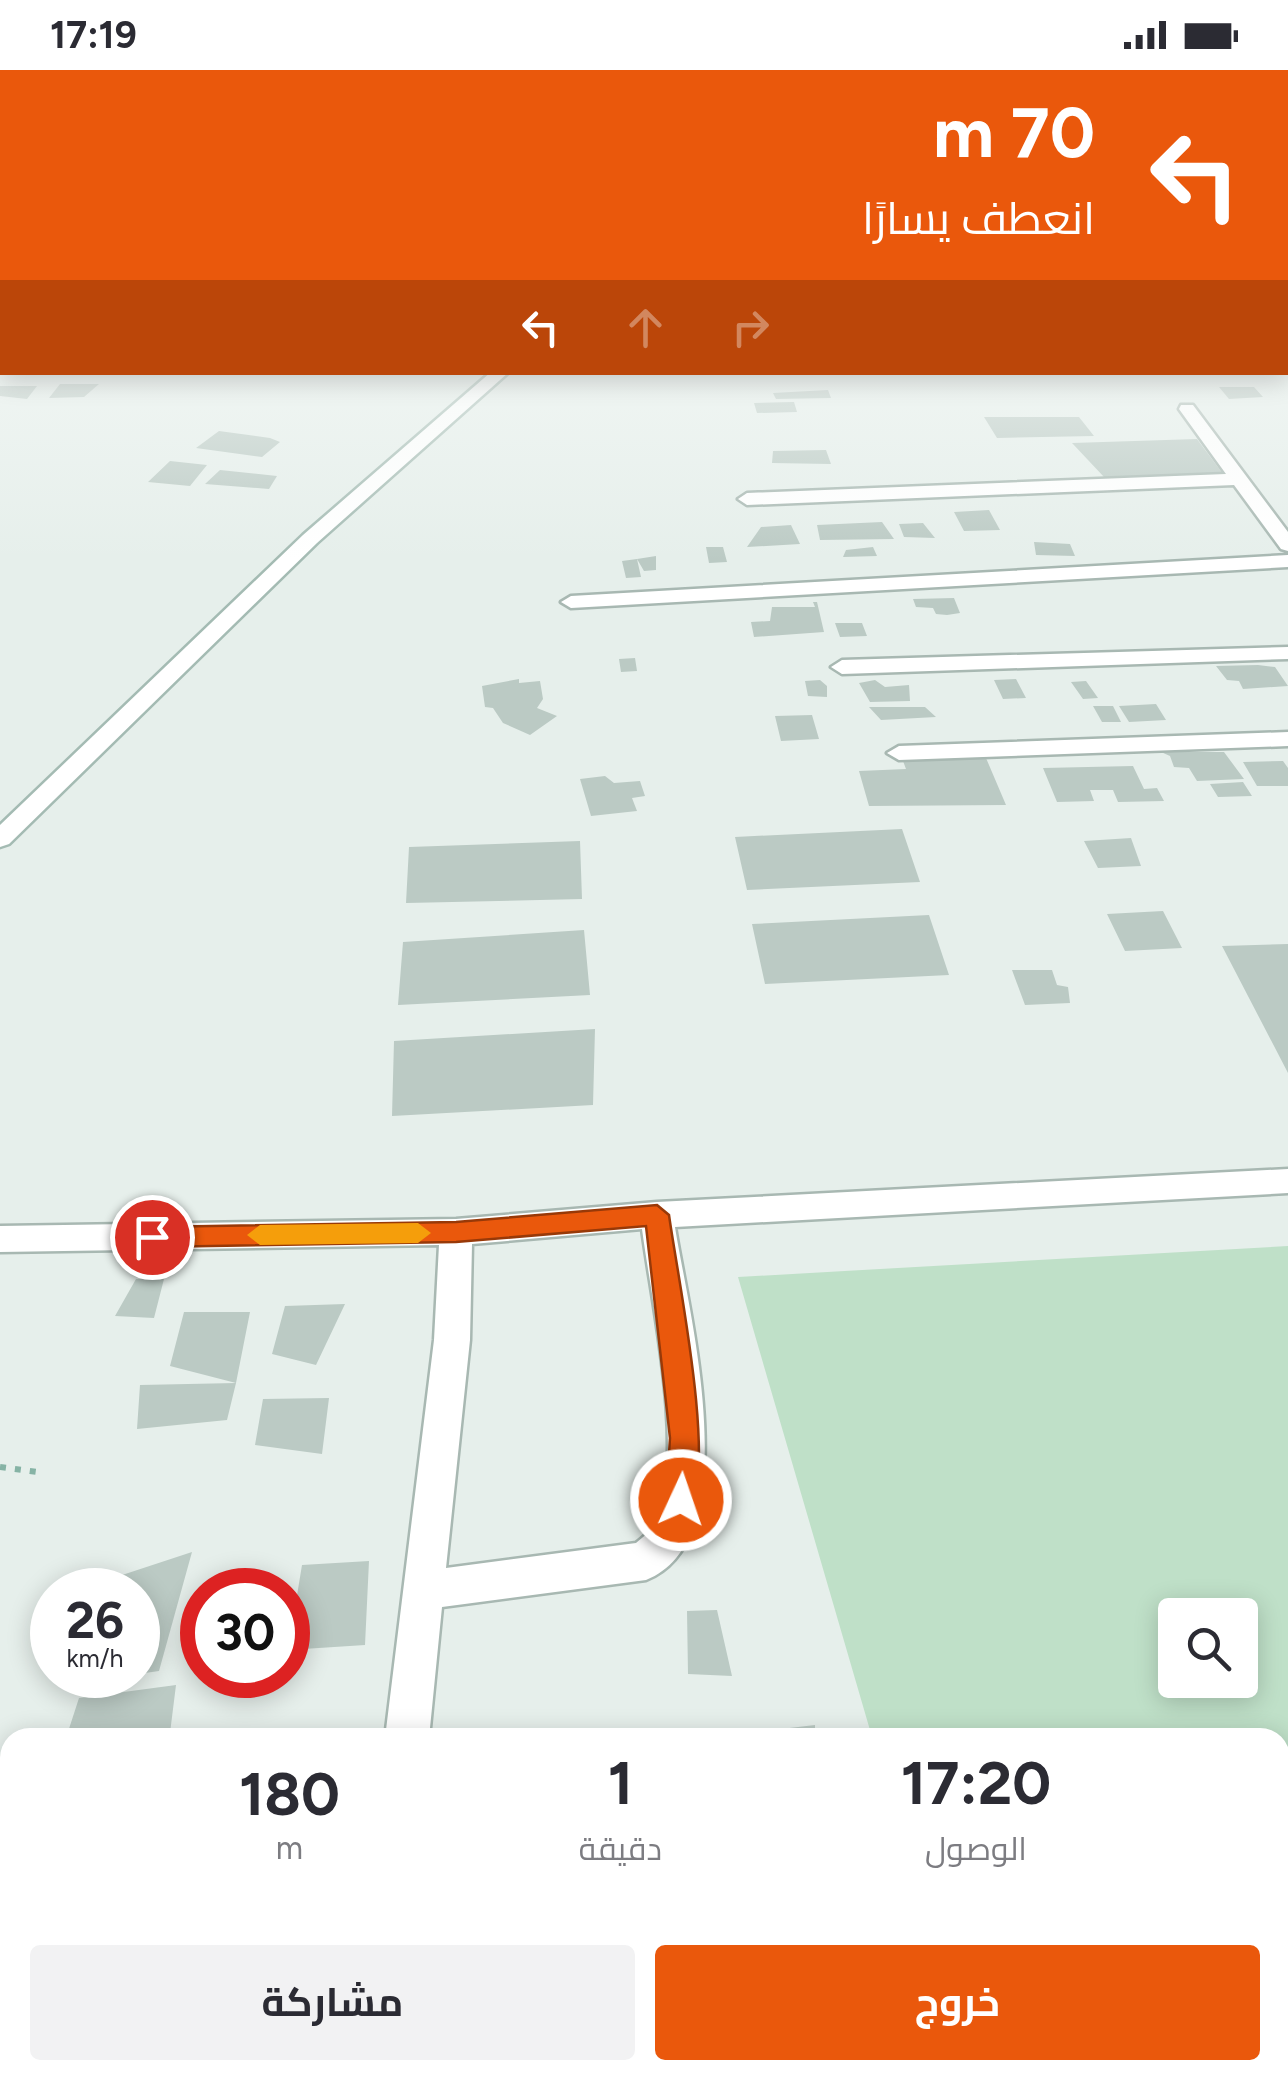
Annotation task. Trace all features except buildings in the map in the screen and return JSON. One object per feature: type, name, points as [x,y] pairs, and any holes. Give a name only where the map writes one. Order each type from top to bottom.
[{"type":"street","points":[[0,839],[310,539],[497,375]]},
{"type":"street","points":[[1186,409],[1288,545]]},
{"type":"street","points":[[747,499],[1236,479]]},
{"type":"street","points":[[571,602],[698,591],[1288,561]]},
{"type":"street","points":[[842,667],[1288,653]]},
{"type":"street","points":[[899,753],[1288,739]]},
{"type":"street","points":[[0,1239],[456,1232],[657,1215],[1288,1181]]},
{"type":"street","points":[[425,1590],[646,1560],[672,1535],[681,1500],[684,1438],[657,1215]]},
{"type":"street","points":[[408,1728],[452,1340],[456,1232]]},
{"type":"path","points":[[0,1467],[38,1472]]},
{"type":"green space","points":[[1288,1246],[1288,1728],[869,1728],[738,1277]]},
{"type":"slow traffic","points":[[260,1235],[418,1233]]},
{"type":"route","points":[[152,1237],[456,1232],[657,1215],[684,1438],[681,1500]]}]
